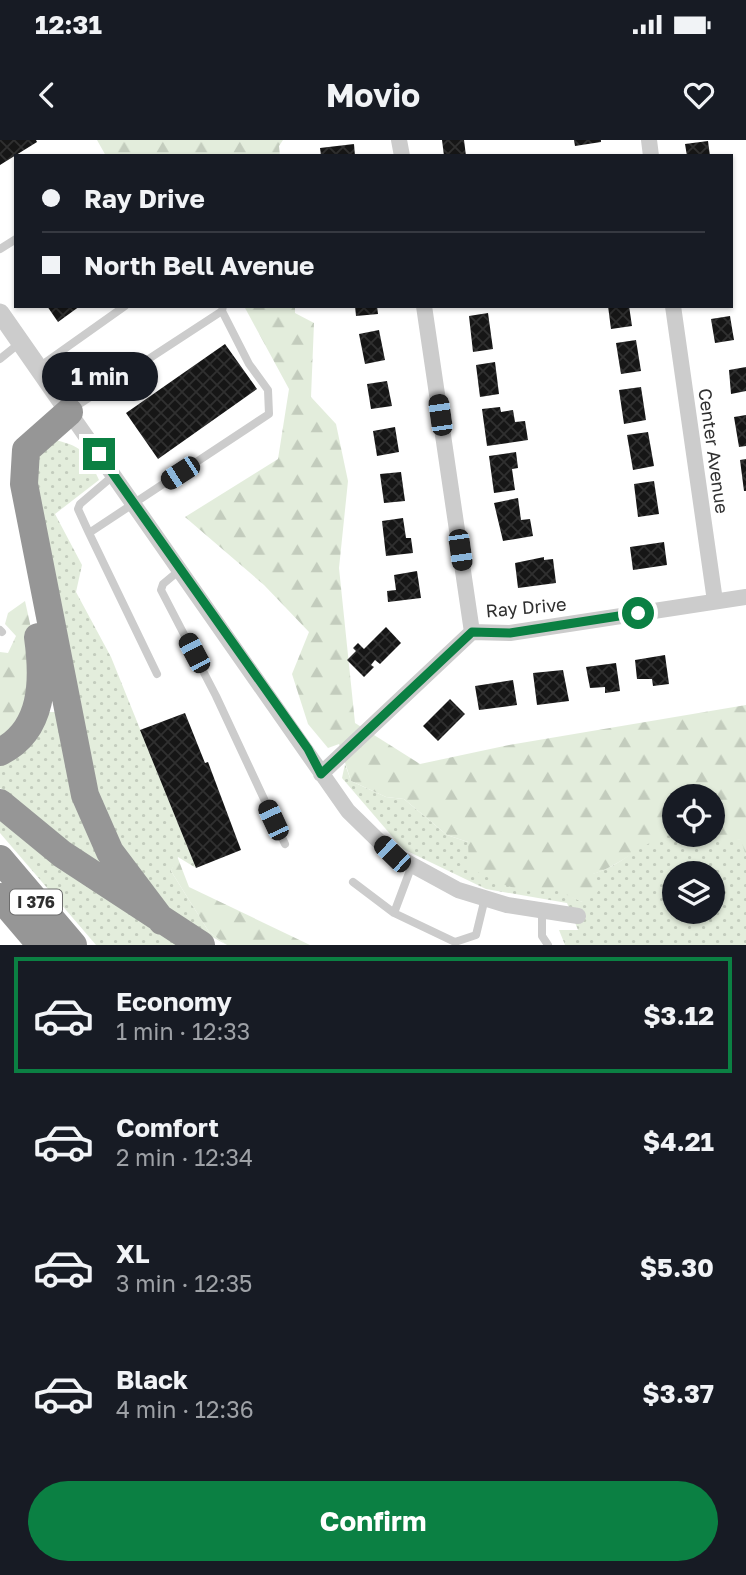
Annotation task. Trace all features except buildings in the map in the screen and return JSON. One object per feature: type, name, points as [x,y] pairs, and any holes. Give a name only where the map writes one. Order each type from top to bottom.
[{"type":"highway","points":[[0,752],[17,741],[31,725],[38,703],[40,677],[35,614],[10,485],[10,458],[15,444],[25,432],[42,419],[69,412]]},
{"type":"highway","points":[[69,412],[29,446],[23,460],[24,484],[85,794],[110,852],[162,920]]},
{"type":"highway","points":[[0,803],[62,854],[201,945]]},
{"type":"highway","name":"I 376","points":[[0,859],[73,945]]},
{"type":"highway","name":"I 376","points":[[0,897],[41,945]]},
{"type":"highway","points":[[0,912],[24,945]]},
{"type":"street","points":[[424,308],[472,632]]},
{"type":"street","name":"Center Avenue","points":[[673,308],[715,601]]},
{"type":"street","points":[[0,313],[308,749],[321,774],[348,811],[392,854],[458,890],[542,912],[578,916]]},
{"type":"street","name":"Ray Drive","points":[[321,774],[472,632],[510,633],[746,597]]},
{"type":"lane","points":[[38,368],[122,308]]},
{"type":"lane","points":[[69,412],[223,309],[249,364],[268,390],[270,414],[89,533]]},
{"type":"lane","points":[[0,359],[20,342]]},
{"type":"lane","points":[[114,475],[80,504],[78,509],[157,674]]},
{"type":"lane","points":[[181,569],[161,590],[216,696],[285,844]]},
{"type":"lane","points":[[394,913],[412,865]]},
{"type":"lane","points":[[353,882],[394,913],[455,942],[476,935],[485,898]]},
{"type":"lane","points":[[542,912],[542,936],[548,945]]},
{"type":"green space","points":[[97,140],[283,140],[279,146],[280,154],[105,154]]},
{"type":"green space","points":[[245,308],[295,308],[295,313],[314,323],[311,397],[336,424],[348,481],[339,568],[355,723],[420,764],[509,745],[746,705],[746,856],[741,840],[725,839],[725,784],[662,784],[662,838],[593,874],[598,892],[582,902],[552,888],[531,891],[510,887],[469,868],[468,842],[447,835],[404,799],[386,797],[351,781],[339,744],[328,748],[308,724],[292,674],[309,632],[264,585],[185,517],[278,459],[289,389]]},
{"type":"green space","points":[[55,440],[84,453],[99,480],[55,514],[82,565],[76,592],[111,657],[196,868],[178,857],[171,871],[209,932],[227,945],[170,914],[108,830],[85,775],[30,485],[38,457]]},
{"type":"green space","points":[[25,601],[31,628],[35,692],[0,744],[0,652],[8,653],[16,636],[5,624],[8,613]]},
{"type":"green space","points":[[43,712],[59,712],[108,872],[18,805],[0,788],[0,763]]},
{"type":"green space","points":[[345,764],[351,781],[386,797],[404,799],[447,835],[468,842],[582,902],[592,874],[613,866],[660,836],[662,847],[725,847],[725,838],[742,840],[746,856],[746,945],[565,945],[559,930],[578,930],[567,903],[486,889],[403,849],[342,778]]},
{"type":"green space","points":[[0,817],[179,945],[96,945],[0,833]]},
{"type":"green space","points":[[177,856],[189,887],[310,945],[227,945],[209,932],[171,871]]},
{"type":"route","points":[[99,454],[308,749],[321,774],[472,632],[510,633],[638,613]]}]
